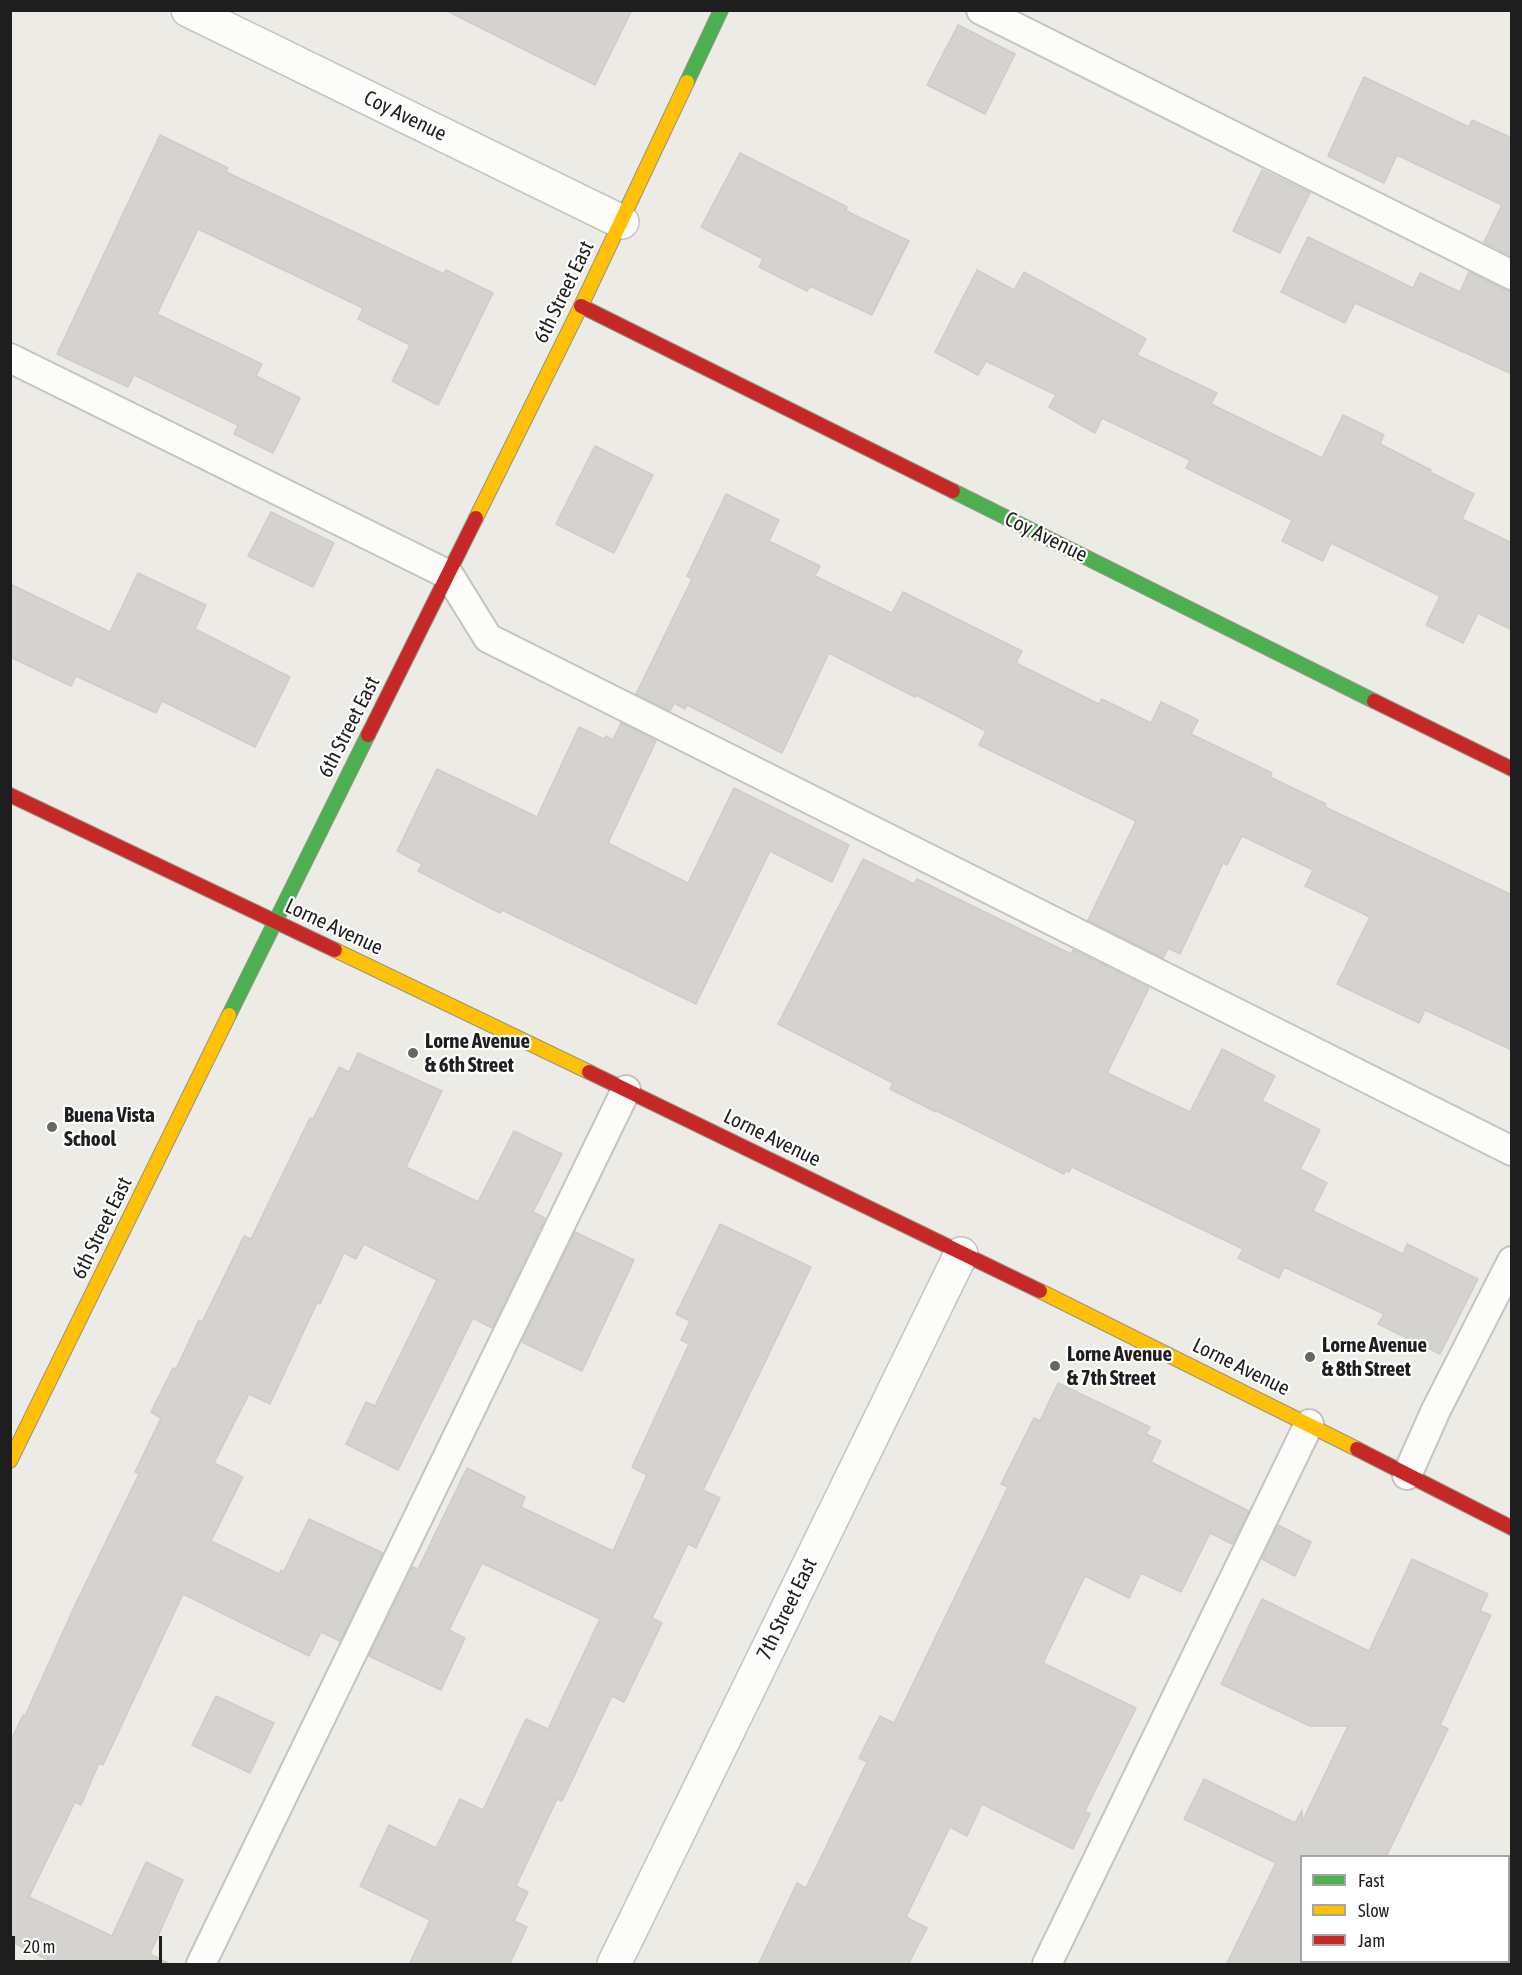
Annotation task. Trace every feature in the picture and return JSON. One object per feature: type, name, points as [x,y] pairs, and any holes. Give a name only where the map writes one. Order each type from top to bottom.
[{"type":"street","name":"Coy Avenue","points":[[188,10],[622,222]]},
{"type":"street","name":"6th Street East","points":[[10,1461],[581,306],[721,10]]},
{"type":"street","name":"Coy Avenue","points":[[581,306],[1512,769]]},
{"type":"street","name":"Lorne Avenue","points":[[10,795],[626,1090],[1309,1424],[1512,1528]]},
{"type":"street","name":"7th Street East","points":[[614,1965],[961,1254]]},
{"type":"lane","points":[[981,10],[1512,275]]},
{"type":"lane","points":[[10,358],[449,575],[488,638],[1512,1151]]},
{"type":"lane","points":[[201,1965],[626,1090]]},
{"type":"lane","points":[[1407,1475],[1436,1410],[1512,1261]]},
{"type":"lane","points":[[1047,1965],[1309,1424]]},
{"type":"building","points":[[445,10],[632,10],[595,85]]},
{"type":"building","points":[[958,25],[1015,54],[985,114],[927,85]]},
{"type":"building","points":[[1364,77],[1469,127],[1472,120],[1512,138],[1512,256],[1484,242],[1502,205],[1397,155],[1384,183],[1328,156]]},
{"type":"building","points":[[160,135],[228,168],[226,172],[444,274],[446,270],[493,293],[438,405],[392,381],[410,345],[358,319],[363,308],[198,229],[157,314],[262,364],[256,376],[300,398],[273,453],[234,434],[238,425],[134,375],[128,387],[57,354]]},
{"type":"building","points":[[740,153],[847,207],[846,211],[909,241],[872,315],[810,286],[807,291],[759,267],[763,259],[701,227]]},
{"type":"building","points":[[1262,170],[1310,193],[1280,253],[1233,231]]},
{"type":"building","points":[[1308,237],[1413,288],[1420,273],[1460,292],[1469,272],[1505,290],[1512,291],[1512,374],[1355,303],[1345,323],[1281,292]]},
{"type":"building","points":[[977,270],[1014,290],[1024,272],[1146,339],[1137,355],[1217,393],[1211,404],[1322,458],[1343,415],[1384,435],[1380,444],[1474,494],[1462,519],[1512,543],[1512,630],[1478,613],[1463,643],[1426,625],[1440,596],[1331,543],[1323,561],[1282,541],[1292,520],[1186,468],[1190,460],[1102,418],[1095,433],[1049,407],[1056,395],[986,361],[978,375],[935,352]]},
{"type":"building","points":[[595,446],[653,475],[614,553],[556,524]]},
{"type":"building","points":[[726,494],[779,520],[769,541],[820,566],[815,576],[892,613],[903,592],[1022,651],[1016,663],[1099,704],[1102,699],[1151,723],[1161,702],[1198,720],[1191,734],[1272,773],[1270,777],[1326,804],[1325,807],[1512,895],[1512,1050],[1425,1010],[1419,1023],[1337,984],[1370,917],[1305,886],[1313,870],[1242,836],[1227,865],[1223,863],[1180,954],[1168,948],[1163,958],[1088,920],[1136,821],[979,745],[986,731],[829,653],[782,753],[687,705],[685,709],[674,703],[670,711],[636,694],[692,579],[687,576]]},
{"type":"building","points":[[271,512],[334,543],[313,587],[248,556]]},
{"type":"building","points":[[138,573],[206,605],[195,629],[290,677],[255,747],[162,701],[156,713],[76,676],[71,686],[10,657],[10,584],[110,632]]},
{"type":"building","points":[[621,723],[656,741],[608,843],[688,883],[734,788],[849,845],[832,882],[770,851],[696,1004],[502,910],[500,913],[418,871],[422,864],[397,851],[437,769],[537,817],[579,727],[604,739],[606,736],[613,740]]},
{"type":"building","points":[[863,859],[914,884],[917,879],[1071,954],[1073,950],[1149,988],[1107,1073],[1190,1112],[1222,1049],[1275,1076],[1262,1101],[1320,1130],[1300,1169],[1327,1183],[1313,1211],[1403,1254],[1407,1244],[1478,1279],[1440,1354],[1378,1324],[1384,1314],[1284,1267],[1279,1278],[1238,1258],[1243,1249],[1072,1167],[1064,1174],[890,1089],[893,1083],[778,1024]]},
{"type":"building","points":[[358,1053],[442,1091],[406,1167],[478,1202],[514,1131],[562,1154],[533,1212],[545,1218],[492,1328],[473,1318],[398,1470],[346,1444],[366,1402],[375,1406],[437,1280],[364,1244],[356,1259],[344,1253],[320,1304],[317,1303],[270,1404],[249,1394],[214,1463],[243,1477],[211,1541],[279,1574],[281,1570],[284,1571],[309,1519],[383,1553],[340,1641],[321,1632],[309,1656],[183,1594],[103,1765],[99,1763],[81,1805],[75,1802],[29,1897],[112,1936],[146,1862],[183,1880],[150,1954],[172,1965],[59,1965],[10,1941],[10,1742],[23,1715],[25,1716],[76,1603],[139,1474],[135,1472],[161,1418],[151,1412],[173,1368],[176,1369],[199,1320],[202,1322],[244,1236],[251,1239],[310,1118],[313,1119],[339,1067],[349,1072]]},
{"type":"building","points":[[720,1224],[811,1267],[703,1490],[720,1498],[696,1548],[688,1544],[652,1618],[662,1623],[624,1702],[612,1696],[562,1801],[557,1799],[516,1886],[528,1892],[514,1921],[527,1927],[509,1965],[409,1965],[430,1920],[360,1886],[389,1825],[436,1848],[460,1799],[483,1810],[526,1719],[548,1729],[600,1619],[482,1563],[449,1630],[465,1638],[441,1690],[369,1656],[413,1567],[418,1569],[467,1468],[525,1497],[521,1507],[613,1551],[647,1475],[632,1467],[689,1344],[681,1340],[690,1321],[676,1314]]},
{"type":"building","points":[[575,1232],[634,1260],[582,1371],[522,1342]]},
{"type":"building","points":[[1058,1383],[1150,1427],[1146,1434],[1161,1441],[1151,1462],[1249,1511],[1232,1544],[1210,1533],[1181,1592],[1141,1573],[1129,1598],[1085,1576],[1043,1663],[1136,1708],[1085,1811],[1090,1814],[1073,1849],[982,1804],[967,1836],[950,1827],[906,1917],[927,1928],[908,1965],[758,1965],[797,1883],[806,1888],[867,1762],[859,1758],[880,1716],[894,1723],[1008,1487],[1001,1484],[1034,1418],[1040,1421]]},
{"type":"building","points":[[1278,1525],[1311,1542],[1295,1576],[1262,1559]]},
{"type":"building","points":[[1412,1559],[1488,1594],[1480,1611],[1491,1615],[1440,1725],[1448,1729],[1387,1855],[1300,1855],[1300,1963],[1302,1965],[1226,1965],[1276,1863],[1184,1819],[1204,1779],[1295,1823],[1302,1810],[1302,1822],[1348,1726],[1310,1726],[1221,1684],[1262,1599],[1369,1651]]},
{"type":"building","points":[[216,1696],[274,1723],[250,1773],[192,1745]]},
{"type":"traffic: fast","points":[[687,82],[721,10]]},
{"type":"traffic: fast","points":[[953,491],[1374,701]]},
{"type":"traffic: fast","points":[[229,1015],[368,735]]},
{"type":"traffic: slow","points":[[476,518],[581,306],[687,82]]},
{"type":"traffic: slow","points":[[335,950],[589,1072]]},
{"type":"traffic: slow","points":[[10,1461],[229,1015]]},
{"type":"traffic: slow","points":[[1040,1291],[1357,1449]]},
{"type":"traffic: jam","points":[[581,306],[953,491]]},
{"type":"traffic: jam","points":[[368,735],[476,518]]},
{"type":"traffic: jam","points":[[1374,701],[1512,769]]},
{"type":"traffic: jam","points":[[10,795],[335,950]]},
{"type":"traffic: jam","points":[[589,1072],[1040,1291]]},
{"type":"traffic: jam","points":[[1357,1449],[1512,1528]]},
{"type":"place","name":"Lorne Avenue & 6th Street","points":[[413,1053]]},
{"type":"place","name":"Buena Vista School","points":[[52,1127]]},
{"type":"place","name":"Lorne Avenue & 8th Street","points":[[1310,1357]]},
{"type":"place","name":"Lorne Avenue & 7th Street","points":[[1055,1366]]}]
